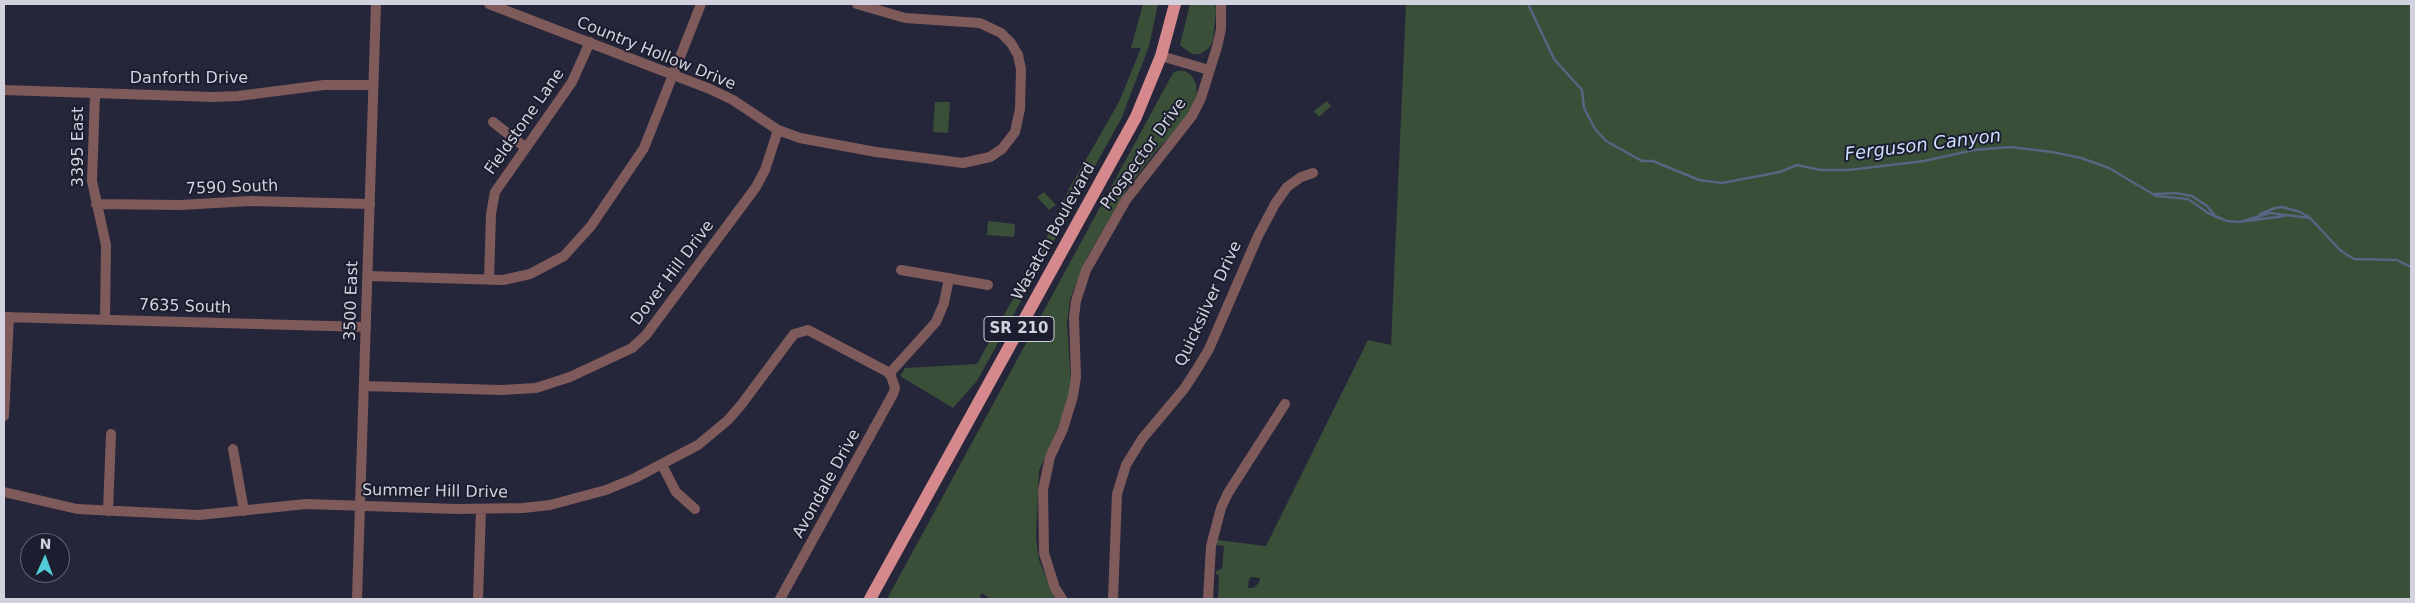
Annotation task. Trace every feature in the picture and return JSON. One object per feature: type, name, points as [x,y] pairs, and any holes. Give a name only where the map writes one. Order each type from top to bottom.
[{"type":"main road","name":"Wasatch Boulevard","points":[[870,599],[1136,117],[1161,56],[1175,4]]},
{"type":"street","name":"3500 East","points":[[357,599],[376,4]]},
{"type":"street","name":"Country Hollow Drive","points":[[489,4],[674,75],[733,100],[778,130],[820,143],[963,163],[990,157],[1010,141],[1019,121],[1021,69],[1014,49],[1001,33],[980,23],[905,18],[878,12],[857,4]]},
{"type":"street","points":[[368,276],[489,280],[530,274],[564,256],[579,242],[635,165],[652,131],[701,4]]},
{"type":"street","name":"Prospector Drive","points":[[1062,599],[1055,588],[1044,553],[1042,535],[1043,490],[1050,456],[1063,429],[1073,396],[1076,371],[1074,318],[1076,301],[1086,270],[1126,200],[1192,116],[1201,98],[1221,29],[1221,4]]},
{"type":"street","name":"Fieldstone Lane","points":[[489,280],[491,214],[495,192],[572,82],[590,42]]},
{"type":"street","points":[[1161,56],[1209,70]]},
{"type":"street","name":"Danforth Drive","points":[[4,90],[95,94],[230,96],[324,85],[373,85]]},
{"type":"street","name":"3395 East","points":[[95,94],[92,181],[106,245],[104,320]]},
{"type":"street","points":[[493,122],[526,148]]},
{"type":"street","name":"Dover Hill Drive","points":[[364,386],[501,390],[536,388],[570,377],[632,348],[646,335],[756,187],[765,170],[778,130]]},
{"type":"street","name":"Quicksilver Drive","points":[[1113,599],[1117,494],[1126,465],[1142,439],[1184,389],[1205,356],[1275,204],[1287,187],[1301,177],[1313,173]]},
{"type":"street","name":"7590 South","points":[[96,204],[180,205],[250,201],[370,204]]},
{"type":"street","points":[[901,270],[988,285]]},
{"type":"street","points":[[891,378],[936,322],[944,303],[949,278]]},
{"type":"street","points":[[4,416],[6,317]]},
{"type":"street","name":"7635 South","points":[[6,317],[366,328]]},
{"type":"street","name":"Summer Hill Drive","points":[[4,492],[50,504],[108,512],[199,515],[306,504],[523,508],[578,499],[606,490],[662,465],[698,445],[728,420],[790,338],[798,331],[813,332],[891,378]]},
{"type":"street","name":"Avondale Drive","points":[[780,599],[893,394],[891,378]]},
{"type":"street","points":[[1208,599],[1211,546],[1221,508],[1228,493],[1284,404]]},
{"type":"street","points":[[108,512],[111,434]]},
{"type":"street","points":[[233,449],[244,511]]},
{"type":"street","points":[[662,465],[676,492],[695,509]]},
{"type":"street","points":[[478,599],[481,508]]},
{"type":"green space","points":[[1143,4],[1158,4],[1149,46],[1122,117],[977,381],[953,408],[900,376],[905,368],[977,364],[1044,243],[1069,189],[1119,102],[1141,48],[1131,48]]},
{"type":"green space","points":[[1190,4],[1215,4],[1213,41],[1208,49],[1200,54],[1192,54],[1180,45]]},
{"type":"green space","points":[[1406,4],[2411,4],[2411,599],[1218,599],[1219,575],[1216,574],[1216,571],[1222,569],[1224,546],[1217,545],[1217,540],[1266,546],[1368,340],[1391,345]],"holes":[[[1252,577],[1260,578],[1259,583],[1253,588],[1248,588],[1249,579]]]},
{"type":"green space","points":[[1185,71],[1192,76],[1196,84],[1197,94],[1190,110],[1180,126],[1157,150],[1127,189],[1086,259],[1070,299],[1067,324],[1071,382],[1066,409],[1039,471],[1036,537],[1039,560],[1055,599],[991,599],[982,593],[979,599],[887,599],[1173,73]]},
{"type":"green space","points":[[1327,101],[1331,106],[1319,117],[1314,111]]},
{"type":"green space","points":[[935,102],[950,102],[948,133],[933,132]]},
{"type":"green space","points":[[1044,192],[1056,205],[1049,210],[1037,197]]},
{"type":"green space","points":[[988,221],[1015,224],[1014,237],[987,235]]},
{"type":"waterway","name":"Ferguson Canyon","points":[[1528,4],[1554,59],[1582,90],[1584,108],[1595,129],[1606,141],[1642,161],[1653,161],[1699,180],[1722,183],[1780,172],[1797,165],[1821,170],[1849,170],[1924,161],[1974,150],[2010,147],[2052,152],[2081,158],[2109,168],[2156,196],[2188,199],[2208,213],[2227,221],[2240,222],[2270,213],[2310,218],[2340,250],[2354,259],[2397,260],[2411,267]]},
{"type":"waterway","name":"Ferguson Canyon","points":[[2155,194],[2176,193],[2192,196],[2207,206],[2216,217]]},
{"type":"waterway","points":[[2260,214],[2282,207],[2300,212],[2309,217]]},
{"type":"waterway","name":"Ferguson Canyon","points":[[2246,221],[2285,216]]}]
